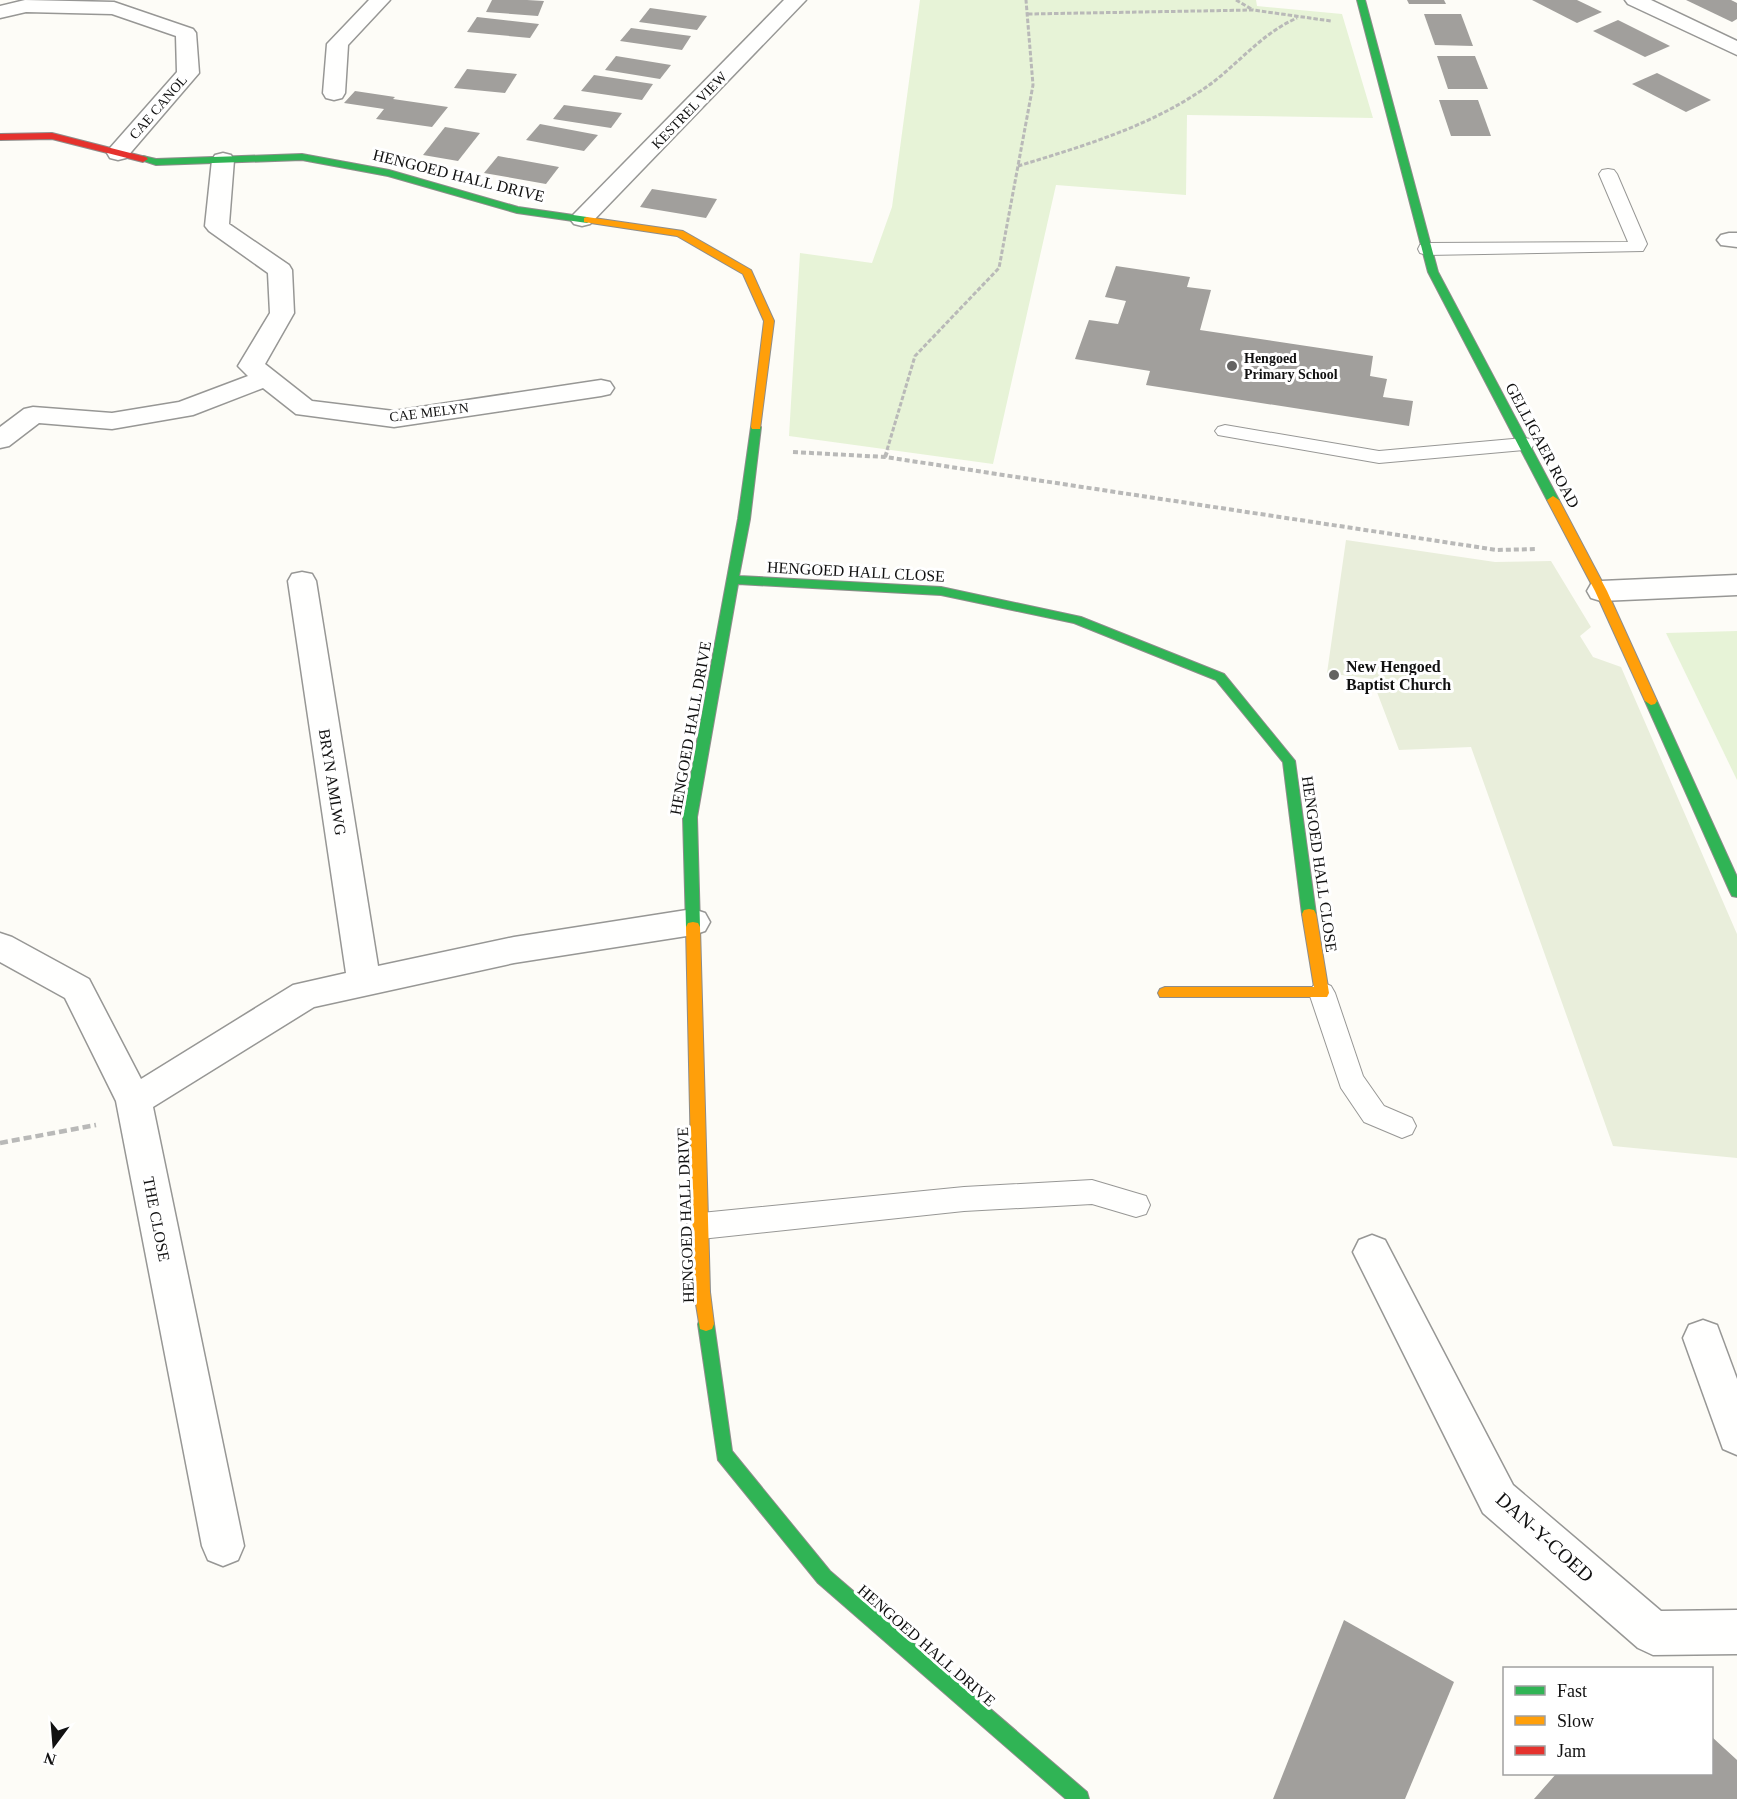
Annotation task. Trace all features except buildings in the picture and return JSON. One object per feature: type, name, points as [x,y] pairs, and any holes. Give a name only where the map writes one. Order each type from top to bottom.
[{"type":"street","points":[[334,93],[338,44],[380,0]]},
{"type":"street","name":"KESTREL VIEW","points":[[582,219],[796,0]]},
{"type":"street","name":"GELLIGAER ROAD","points":[[1361,0],[1433,272],[1601,591],[1737,892]]},
{"type":"street","points":[[1635,0],[1734,60]]},
{"type":"street","name":"CAE CANOL","points":[[0,12],[55,3],[114,8],[186,33],[188,73],[118,153]]},
{"type":"street","name":"HENGOED HALL DRIVE","points":[[0,137],[52,136],[156,162],[302,158],[389,174],[517,210],[680,234],[747,272],[769,321],[753,450],[733,580],[690,817],[702,1292],[724,1454],[824,1577],[1080,1799]]},
{"type":"street","name":"CAE MELYN","points":[[223,160],[217,226],[280,270],[282,313],[251,366],[305,408],[394,419],[601,387]]},
{"type":"street","points":[[0,440],[33,415],[112,421],[184,409],[267,378]]},
{"type":"street","name":"HENGOED HALL CLOSE","points":[[733,580],[941,591],[1077,620],[1220,677],[1289,761],[1300,862],[1322,993]]},
{"type":"street","name":"BRYN AMLWG","points":[[302,581],[364,982]]},
{"type":"street","points":[[1601,591],[1737,585]]},
{"type":"street","points":[[135,1108],[305,995],[514,950],[693,922]]},
{"type":"street","name":"THE CLOSE","points":[[0,945],[77,989],[135,1108],[223,1546]]},
{"type":"street","points":[[1165,993],[1322,993]]},
{"type":"street","name":"DAN-Y-COED","points":[[1372,1252],[1498,1499],[1653,1633],[1737,1632]]},
{"type":"street","points":[[1703,1338],[1737,1436]]},
{"type":"lane","points":[[1427,249],[1637,247],[1608,174]]},
{"type":"lane","points":[[1225,431],[1379,457],[1524,444]]},
{"type":"lane","points":[[1322,993],[1351,1080],[1374,1114],[1402,1126]]},
{"type":"lane","points":[[701,1226],[964,1199],[1092,1192],[1136,1205]]},
{"type":"path","points":[[885,458],[915,356],[999,268],[1033,85],[1026,0]]},
{"type":"path","points":[[1236,0],[1253,10]]},
{"type":"path","points":[[1028,15],[1253,10],[1367,24]]},
{"type":"path","points":[[1018,166],[1055,155],[1157,115],[1201,91],[1279,25],[1300,17]]},
{"type":"path","points":[[753,450],[885,458],[1497,550],[1577,545]]},
{"type":"path","points":[[0,1143],[67,1132],[135,1108]]},
{"type":"green space","points":[[920,0],[1256,0],[1257,6],[1342,14],[1373,118],[1187,115],[1186,195],[1056,185],[993,464],[789,436],[800,253],[872,263],[892,207]]},
{"type":"green space","points":[[1346,540],[1495,562],[1551,561],[1591,627],[1580,636],[1593,657],[1621,667],[1737,934],[1737,1158],[1613,1146],[1471,747],[1399,750],[1372,679],[1327,673]]},
{"type":"green space","points":[[1737,631],[1737,780],[1666,633]]},
{"type":"traffic: fast","points":[[1361,0],[1433,272],[1553,500]]},
{"type":"traffic: fast","points":[[143,159],[156,162],[302,157],[389,173],[517,210],[587,220]]},
{"type":"traffic: fast","points":[[693,927],[690,817],[744,519],[756,427]]},
{"type":"traffic: fast","points":[[733,580],[941,591],[1077,620],[1220,677],[1289,761],[1309,914]]},
{"type":"traffic: fast","points":[[1651,701],[1737,892]]},
{"type":"traffic: fast","points":[[706,1324],[724,1454],[824,1577],[1080,1799]]},
{"type":"traffic: slow","points":[[587,220],[680,233],[747,272],[769,321],[756,427]]},
{"type":"traffic: slow","points":[[1553,500],[1601,591],[1651,701]]},
{"type":"traffic: slow","points":[[1165,993],[1322,993],[1309,914]]},
{"type":"traffic: slow","points":[[693,927],[702,1292],[706,1324]]},
{"type":"traffic: jam","points":[[0,137],[52,136],[143,159]]},
{"type":"place","name":"Hengoed Primary School","points":[[1232,366]]},
{"type":"place","name":"New Hengoed Baptist Church","points":[[1334,675]]}]
